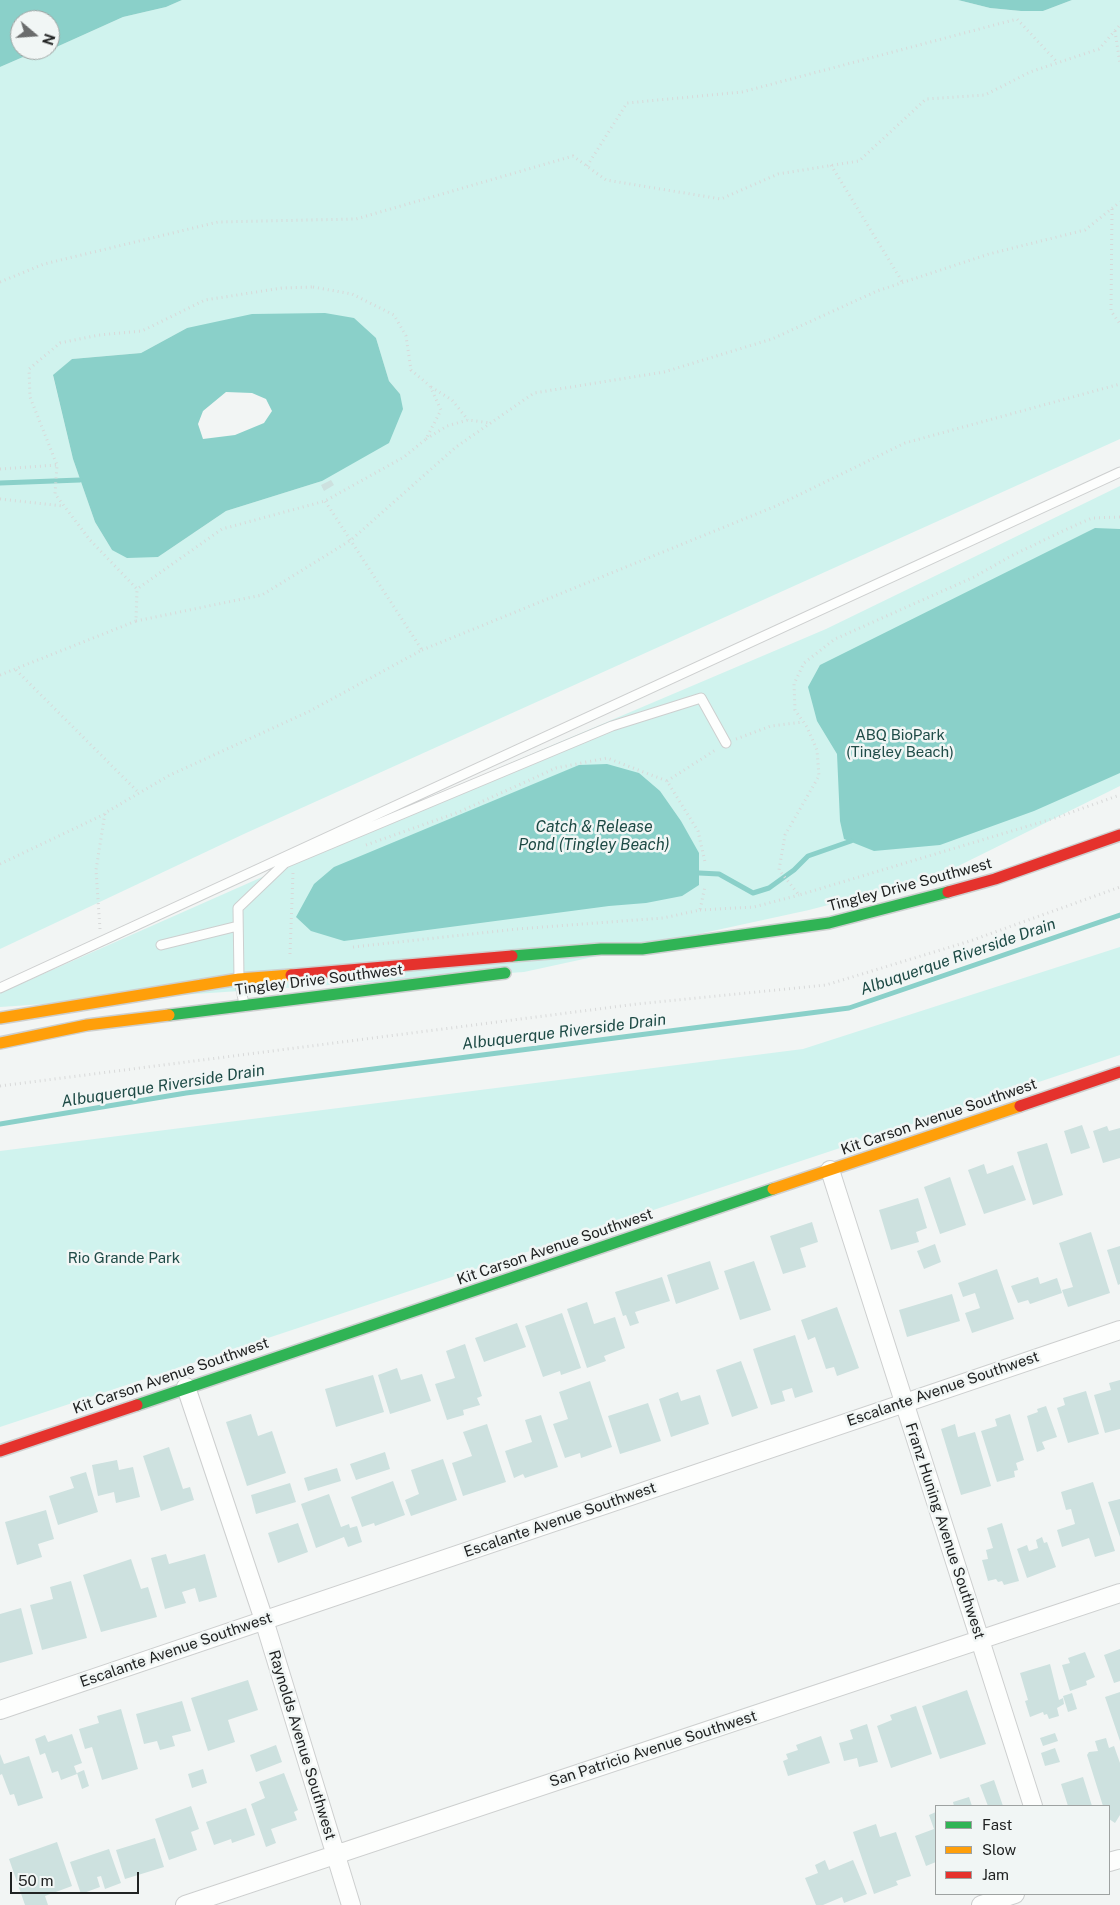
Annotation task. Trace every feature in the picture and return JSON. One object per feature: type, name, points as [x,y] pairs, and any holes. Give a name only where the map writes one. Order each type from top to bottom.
[{"type":"street","name":"Tingley Drive Southwest","points":[[0,1018],[239,979],[602,949],[642,949],[829,922],[893,908],[995,880],[1120,835]]},
{"type":"street","name":"Tingley Drive Southwest","points":[[602,962],[642,949]]},
{"type":"street","name":"Tingley Drive Southwest","points":[[0,1043],[88,1025],[244,1004],[516,972]]},
{"type":"street","name":"Kit Carson Avenue Southwest","points":[[0,1451],[1120,1072]]},
{"type":"street","name":"Franz Huning Avenue Southwest","points":[[830,1170],[1033,1805]]},
{"type":"street","name":"Escalante Avenue Southwest","points":[[0,1710],[1120,1330]]},
{"type":"street","name":"Raynolds Avenue Southwest","points":[[186,1387],[264,1620],[334,1855],[351,1905]]},
{"type":"street","name":"San Patricio Avenue Southwest","points":[[185,1905],[1120,1593]]},
{"type":"street","points":[[981,1905],[1012,1895]]},
{"type":"lane","points":[[0,988],[1120,472]]},
{"type":"lane","points":[[244,1004],[239,979],[238,908],[285,864],[612,726],[700,698],[726,743]]},
{"type":"lane","points":[[161,946],[238,926]]},
{"type":"path","points":[[587,166],[626,103],[742,92],[1017,19],[1058,63]]},
{"type":"path","points":[[0,282],[44,264],[218,222],[356,219],[573,156],[606,180],[721,199],[778,174],[859,161],[926,99],[985,95],[1030,72],[1099,49],[1120,25]]},
{"type":"path","points":[[1115,30],[1120,64]]},
{"type":"path","points":[[831,166],[903,283]]},
{"type":"path","points":[[0,674],[16,670],[136,621],[262,595],[351,540],[456,447],[534,393],[664,372],[772,339],[877,291],[988,254],[1085,230],[1120,202]]},
{"type":"path","points":[[1112,209],[1111,311],[1120,324]]},
{"type":"path","points":[[136,621],[137,589],[90,540],[55,494],[57,465],[30,397],[29,369],[60,343],[99,335],[142,331],[205,300],[282,288],[313,287],[352,294],[394,315],[406,336],[410,370],[452,400],[468,420]]},
{"type":"path","points":[[0,864],[105,813],[170,774],[308,712],[422,650],[776,506],[905,443],[1120,384]]},
{"type":"path","points":[[426,439],[441,410],[430,386]]},
{"type":"path","points":[[137,589],[222,529],[325,501],[404,457],[426,439],[447,426],[468,420],[491,423]]},
{"type":"path","points":[[0,469],[57,465]]},
{"type":"path","points":[[0,499],[64,506]]},
{"type":"path","points":[[325,501],[422,650]]},
{"type":"path","points":[[799,895],[779,870],[786,835],[819,776],[818,750],[807,727],[795,710],[794,684],[804,662],[835,639],[974,577],[1010,556],[1067,529],[1092,518],[1120,517]]},
{"type":"path","points":[[16,670],[139,793]]},
{"type":"path","points":[[357,848],[459,812],[556,768],[607,758],[667,781],[698,831],[705,862]]},
{"type":"path","points":[[346,948],[517,929],[663,918],[700,910],[754,907],[1046,821],[1120,795]]},
{"type":"path","points":[[100,929],[96,870],[105,813]]},
{"type":"path","points":[[294,872],[290,954],[299,953]]},
{"type":"path","points":[[700,910],[705,886]]},
{"type":"path","points":[[0,1086],[637,1004],[826,985],[970,942],[1120,887]]},
{"type":"green space","points":[[182,0],[958,0],[990,8],[1043,11],[1072,0],[1120,0],[1120,439],[246,833],[0,949],[0,67],[16,60],[60,60],[60,45],[123,17],[166,7]],"holes":[[[187,328],[376,338],[389,381],[400,394],[322,481],[226,511],[158,557],[112,550],[95,522],[73,459],[53,376],[72,359],[141,353]]]},
{"type":"green space","name":"ABQ BioPark (Tingley Beach)","points":[[1120,486],[1120,786],[936,877],[809,910],[524,972],[0,1007],[0,993],[434,801],[501,767],[826,629]]},
{"type":"green space","name":"Rio Grande Park","points":[[1120,947],[1120,1055],[0,1427],[0,1151],[803,1049]]},
{"type":"water","points":[[0,0],[182,0],[166,7],[123,17],[60,45],[60,10],[10,10],[10,60],[16,60],[0,67]]},
{"type":"water","points":[[958,0],[1072,0],[1043,11],[1021,11],[990,8]]},
{"type":"water","points":[[325,313],[354,318],[376,338],[389,381],[400,394],[403,409],[389,443],[322,481],[226,511],[158,557],[127,558],[112,550],[95,522],[73,459],[53,375],[72,359],[141,353],[187,328],[252,314]],"holes":[[[226,392],[252,393],[266,399],[272,411],[264,423],[235,435],[203,439],[198,424],[203,411]]]},
{"type":"water","points":[[1095,528],[1120,529],[1120,773],[1034,811],[940,845],[874,851],[844,839],[840,821],[837,754],[817,721],[808,687],[820,665]]},
{"type":"water","name":"Catch & Release Pond (Tingley Beach)","points":[[607,764],[639,773],[660,791],[681,821],[699,853],[699,885],[682,896],[646,903],[609,906],[344,941],[311,931],[296,917],[314,884],[334,867],[579,765]]},
{"type":"building","points":[[331,480],[334,485],[324,491],[321,485]]},
{"type":"building","points":[[1082,1125],[1090,1148],[1071,1154],[1064,1131]]},
{"type":"building","points":[[1107,1126],[1109,1131],[1120,1128],[1120,1158],[1103,1163],[1093,1131]]},
{"type":"building","points":[[1047,1143],[1063,1195],[1033,1205],[1017,1152]]},
{"type":"building","points":[[984,1164],[987,1174],[1013,1165],[1026,1200],[984,1214],[968,1170]]},
{"type":"building","points":[[950,1177],[966,1225],[940,1234],[924,1187]]},
{"type":"building","points":[[918,1198],[927,1228],[916,1232],[919,1242],[891,1250],[879,1210]]},
{"type":"building","points":[[812,1222],[818,1242],[800,1248],[806,1267],[783,1274],[770,1236]]},
{"type":"building","points":[[1091,1232],[1110,1293],[1068,1307],[1062,1290],[1073,1287],[1059,1243]]},
{"type":"building","points":[[935,1244],[941,1262],[924,1269],[917,1251]]},
{"type":"building","points":[[1120,1246],[1120,1284],[1118,1285],[1107,1250]]},
{"type":"building","points":[[710,1261],[719,1289],[676,1304],[667,1275]]},
{"type":"building","points":[[754,1261],[771,1310],[740,1320],[724,1271]]},
{"type":"building","points":[[997,1269],[1014,1319],[972,1333],[965,1313],[980,1308],[975,1293],[963,1297],[958,1283]]},
{"type":"building","points":[[662,1277],[670,1301],[635,1312],[639,1323],[630,1326],[626,1315],[623,1316],[615,1292]]},
{"type":"building","points":[[1038,1277],[1040,1284],[1057,1278],[1062,1293],[1030,1304],[1028,1300],[1018,1303],[1011,1286]]},
{"type":"building","points":[[952,1294],[960,1321],[907,1337],[899,1310]]},
{"type":"building","points":[[587,1302],[594,1324],[615,1317],[625,1348],[604,1356],[606,1361],[587,1368],[567,1309]]},
{"type":"building","points":[[837,1307],[859,1368],[837,1376],[834,1367],[826,1369],[815,1337],[808,1340],[801,1320]]},
{"type":"building","points":[[562,1313],[581,1368],[561,1375],[560,1371],[543,1377],[525,1326]]},
{"type":"building","points":[[517,1323],[526,1347],[484,1362],[475,1338]]},
{"type":"building","points":[[795,1335],[813,1392],[795,1398],[792,1388],[782,1391],[785,1401],[771,1405],[753,1349]]},
{"type":"building","points":[[465,1344],[482,1396],[477,1398],[480,1405],[463,1410],[464,1415],[447,1420],[435,1384],[455,1378],[446,1351]]},
{"type":"building","points":[[741,1361],[758,1408],[732,1417],[716,1370]]},
{"type":"building","points":[[397,1368],[401,1380],[422,1374],[431,1401],[390,1414],[378,1375]]},
{"type":"building","points":[[373,1375],[384,1412],[336,1427],[325,1389]]},
{"type":"building","points":[[1120,1380],[1120,1429],[1105,1433],[1094,1395],[1111,1390],[1109,1383]]},
{"type":"building","points":[[590,1381],[612,1447],[581,1458],[580,1453],[565,1458],[553,1424],[568,1419],[559,1392]]},
{"type":"building","points":[[1086,1391],[1099,1434],[1068,1443],[1057,1408],[1065,1405],[1063,1398]]},
{"type":"building","points":[[678,1392],[681,1401],[700,1395],[709,1424],[671,1437],[659,1399]]},
{"type":"building","points":[[648,1403],[661,1441],[620,1454],[608,1416]]},
{"type":"building","points":[[1046,1406],[1057,1437],[1042,1442],[1045,1449],[1037,1452],[1027,1416],[1038,1412],[1037,1409]]},
{"type":"building","points":[[251,1414],[258,1436],[272,1431],[286,1473],[247,1486],[226,1422]]},
{"type":"building","points":[[1010,1414],[1024,1460],[1016,1463],[1018,1470],[1014,1471],[1015,1477],[997,1482],[981,1431],[997,1426],[995,1419]]},
{"type":"building","points":[[541,1415],[558,1467],[525,1478],[523,1474],[514,1478],[505,1451],[532,1442],[525,1420]]},
{"type":"building","points":[[487,1424],[506,1482],[463,1496],[452,1463],[472,1456],[463,1432]]},
{"type":"building","points":[[955,1424],[958,1437],[975,1432],[991,1486],[961,1495],[941,1429]]},
{"type":"building","points":[[169,1447],[183,1489],[190,1487],[194,1500],[161,1511],[143,1456]]},
{"type":"building","points":[[385,1452],[390,1469],[356,1480],[350,1464]]},
{"type":"building","points":[[443,1459],[457,1500],[411,1516],[405,1500],[419,1494],[411,1470]]},
{"type":"building","points":[[117,1460],[119,1470],[133,1467],[140,1497],[116,1503],[114,1492],[98,1496],[92,1465]]},
{"type":"building","points":[[337,1468],[341,1481],[308,1491],[304,1478]]},
{"type":"building","points":[[86,1472],[98,1512],[58,1525],[49,1496],[74,1488],[70,1477]]},
{"type":"building","points":[[393,1481],[405,1515],[375,1526],[374,1523],[362,1527],[351,1497]]},
{"type":"building","points":[[1093,1482],[1115,1551],[1095,1557],[1089,1538],[1062,1547],[1057,1530],[1075,1524],[1071,1509],[1066,1510],[1061,1492]]},
{"type":"building","points":[[290,1483],[296,1502],[256,1514],[251,1495]]},
{"type":"building","points":[[329,1494],[341,1527],[349,1524],[350,1528],[357,1526],[362,1542],[348,1547],[344,1537],[316,1548],[301,1504]]},
{"type":"building","points":[[1120,1499],[1120,1537],[1108,1502]]},
{"type":"building","points":[[46,1510],[54,1539],[38,1544],[42,1557],[17,1565],[5,1522]]},
{"type":"building","points":[[298,1523],[308,1552],[278,1563],[268,1533]]},
{"type":"building","points":[[1002,1523],[1019,1581],[1004,1585],[1002,1581],[998,1582],[996,1579],[988,1581],[982,1560],[988,1559],[986,1550],[993,1548],[987,1528]]},
{"type":"building","points":[[1042,1537],[1044,1543],[1047,1542],[1056,1567],[1027,1578],[1017,1549],[1027,1545],[1029,1551],[1038,1548],[1036,1540]]},
{"type":"building","points":[[166,1554],[169,1564],[205,1554],[217,1597],[199,1602],[195,1588],[182,1592],[186,1603],[165,1609],[151,1558]]},
{"type":"building","points":[[131,1559],[141,1589],[148,1587],[157,1617],[101,1632],[83,1575]]},
{"type":"building","points":[[71,1581],[87,1638],[42,1650],[30,1605],[53,1599],[50,1587]]},
{"type":"building","points":[[21,1608],[33,1654],[0,1663],[0,1614]]},
{"type":"building","points":[[1120,1649],[1120,1681],[1114,1683],[1104,1655]]},
{"type":"building","points":[[1085,1652],[1095,1677],[1086,1681],[1087,1685],[1070,1691],[1062,1665],[1070,1663],[1068,1658]]},
{"type":"building","points":[[1050,1664],[1059,1700],[1063,1698],[1064,1704],[1057,1708],[1059,1716],[1049,1719],[1047,1714],[1044,1715],[1043,1712],[1030,1717],[1025,1701],[1028,1700],[1020,1673]]},
{"type":"building","points":[[248,1680],[258,1710],[228,1720],[235,1742],[208,1751],[191,1698]]},
{"type":"building","points":[[967,1690],[986,1744],[940,1759],[922,1706]]},
{"type":"building","points":[[1120,1692],[1120,1741],[1105,1697]]},
{"type":"building","points":[[1072,1693],[1077,1709],[1068,1712],[1063,1696]]},
{"type":"building","points":[[182,1701],[191,1731],[172,1736],[175,1746],[160,1750],[157,1741],[144,1744],[136,1714]]},
{"type":"building","points":[[916,1706],[932,1754],[891,1768],[877,1726],[892,1720],[890,1715]]},
{"type":"building","points":[[121,1709],[138,1769],[102,1780],[92,1747],[85,1749],[79,1729],[99,1723],[97,1716]]},
{"type":"building","points":[[867,1724],[878,1762],[859,1767],[857,1758],[844,1761],[839,1743],[853,1739],[850,1730]]},
{"type":"building","points":[[1055,1733],[1058,1741],[1043,1746],[1040,1738]]},
{"type":"building","points":[[72,1734],[82,1763],[74,1766],[77,1774],[61,1780],[58,1771],[52,1773],[45,1753],[40,1755],[35,1739],[45,1735],[48,1742]]},
{"type":"building","points":[[821,1736],[830,1763],[788,1776],[783,1761],[788,1759],[786,1754],[798,1750],[796,1745]]},
{"type":"building","points":[[1106,1738],[1109,1748],[1114,1746],[1120,1763],[1120,1815],[1115,1823],[1110,1820],[1110,1805],[1103,1805],[1087,1755],[1089,1752],[1098,1751],[1095,1741]]},
{"type":"building","points":[[276,1745],[282,1762],[256,1772],[250,1755]]},
{"type":"building","points":[[1055,1748],[1060,1762],[1045,1766],[1041,1753]]},
{"type":"building","points":[[0,1754],[4,1764],[29,1756],[43,1798],[18,1806],[14,1794],[10,1795],[2,1774],[0,1775]]},
{"type":"building","points":[[203,1769],[207,1783],[192,1788],[188,1774]]},
{"type":"building","points":[[84,1770],[89,1786],[82,1789],[77,1773]]},
{"type":"building","points":[[284,1773],[298,1810],[294,1812],[297,1820],[271,1829],[276,1843],[266,1847],[251,1804],[265,1798],[259,1782]]},
{"type":"building","points":[[1083,1777],[1092,1805],[1068,1805],[1061,1784]]},
{"type":"building","points":[[994,1780],[1003,1805],[988,1805],[980,1785]]},
{"type":"building","points":[[969,1797],[972,1805],[954,1805],[953,1802]]},
{"type":"building","points":[[191,1806],[199,1829],[191,1832],[197,1850],[169,1860],[155,1819]]},
{"type":"building","points":[[246,1808],[255,1835],[232,1843],[231,1839],[214,1845],[206,1822]]},
{"type":"building","points":[[935,1812],[935,1862],[926,1866],[915,1836],[934,1829],[929,1815]]},
{"type":"building","points":[[876,1824],[880,1837],[896,1832],[911,1876],[896,1881],[898,1885],[874,1894],[853,1832]]},
{"type":"building","points":[[155,1838],[164,1867],[125,1879],[116,1850]]},
{"type":"building","points":[[57,1842],[72,1886],[45,1896],[48,1905],[25,1905],[9,1859]]},
{"type":"building","points":[[109,1849],[121,1883],[105,1889],[101,1876],[97,1877],[100,1887],[81,1894],[70,1862]]},
{"type":"building","points":[[825,1860],[829,1870],[853,1860],[867,1894],[844,1903],[842,1897],[823,1905],[816,1905],[805,1878],[818,1873],[815,1865]]},
{"type":"waterway","points":[[0,483],[80,480]]},
{"type":"waterway","points":[[699,873],[719,874],[753,893],[769,888],[794,870],[808,856],[851,841]]},
{"type":"waterway","name":"Albuquerque Riverside Drain","points":[[0,1124],[186,1093],[849,1008],[1120,915]]},
{"type":"traffic: fast","points":[[512,956],[601,949],[642,949],[829,923],[948,892]]},
{"type":"traffic: fast","points":[[169,1015],[505,973]]},
{"type":"traffic: fast","points":[[137,1405],[773,1189]]},
{"type":"traffic: slow","points":[[0,1018],[239,979],[291,975]]},
{"type":"traffic: slow","points":[[0,1043],[87,1025],[169,1015]]},
{"type":"traffic: slow","points":[[773,1189],[1020,1106]]},
{"type":"traffic: jam","points":[[948,892],[995,879],[1120,835]]},
{"type":"traffic: jam","points":[[291,975],[512,956]]},
{"type":"traffic: jam","points":[[1020,1106],[1120,1072]]},
{"type":"traffic: jam","points":[[0,1451],[137,1405]]}]
